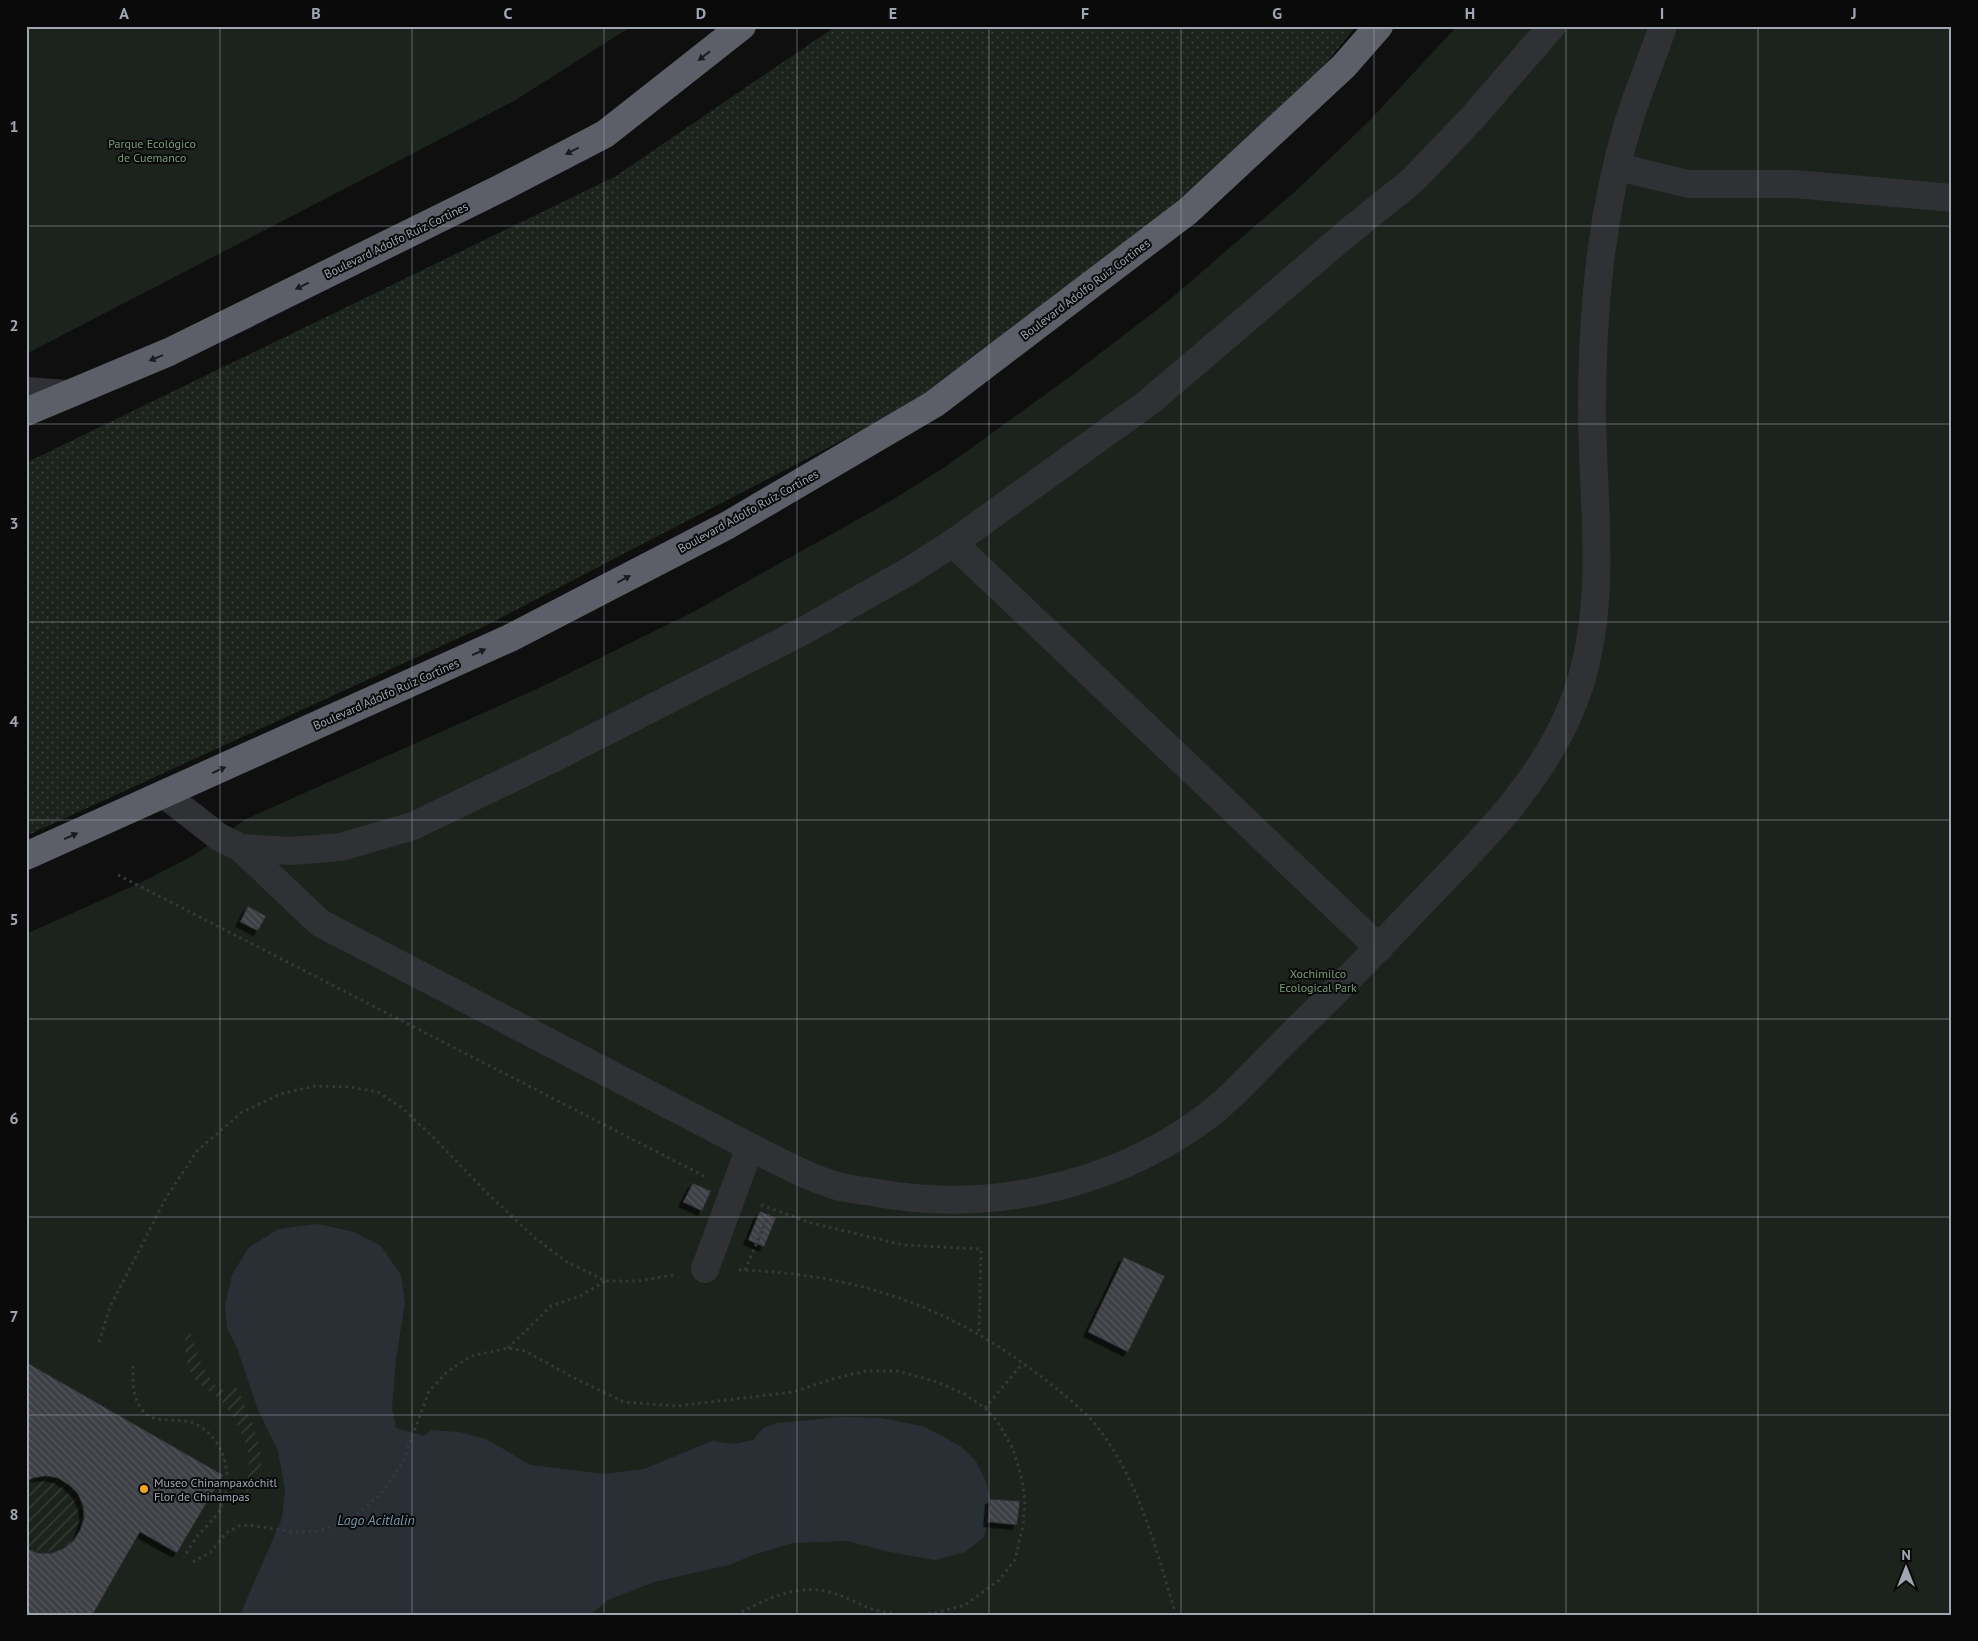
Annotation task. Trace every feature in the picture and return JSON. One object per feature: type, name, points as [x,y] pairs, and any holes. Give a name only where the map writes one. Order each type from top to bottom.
[{"type":"highway","name":"Boulevard Adolfo Ruiz Cortines","points":[[26,412],[169,352],[503,187],[605,134],[742,26]]},
{"type":"highway","name":"Boulevard Adolfo Ruiz Cortines","points":[[26,856],[510,638],[728,525],[934,404],[1188,211],[1344,66],[1379,26]]},
{"type":"lane","points":[[241,848],[291,851],[340,846],[413,826],[552,759],[805,630],[910,570],[953,543],[1149,402],[1352,229],[1413,180],[1473,117],[1552,26]]},
{"type":"lane","points":[[164,794],[219,837],[241,848],[320,923],[793,1169],[838,1186],[891,1196],[944,1200],[1008,1197],[1079,1180],[1130,1162],[1171,1140],[1204,1118],[1232,1094],[1379,948],[1516,802],[1543,763],[1564,724],[1580,684],[1590,641],[1596,599],[1597,546],[1592,400],[1595,301],[1601,249],[1628,125],[1663,26]]},
{"type":"lane","points":[[1618,167],[1688,184],[1795,184],[1952,198]]},
{"type":"lane","points":[[26,391],[67,394]]},
{"type":"lane","points":[[953,543],[1379,948]]},
{"type":"lane","points":[[706,1269],[750,1147]]},
{"type":"path","points":[[118,875],[770,1210],[811,1223],[904,1245],[980,1249],[979,1334]]},
{"type":"path","points":[[99,1342],[111,1305],[120,1287],[166,1198],[197,1151],[241,1113],[280,1094],[315,1086],[350,1087],[378,1092],[394,1102],[433,1137],[485,1191],[535,1238],[567,1262],[606,1281],[638,1281],[706,1269],[745,1270],[811,1276],[875,1289],[929,1309],[979,1334],[1023,1363],[1095,1422],[1122,1465],[1148,1523],[1176,1615]]},
{"type":"path","points":[[745,1270],[770,1210]]},
{"type":"path","points":[[508,1348],[551,1306],[580,1296],[606,1281]]},
{"type":"path","points":[[193,1562],[211,1552],[226,1533],[238,1526],[249,1525],[293,1532],[320,1531],[354,1516],[381,1494],[402,1464],[429,1391],[448,1372],[471,1356],[508,1348],[525,1351],[624,1402],[677,1406],[793,1392],[832,1379],[866,1371],[897,1371],[934,1381],[963,1394],[985,1408],[998,1422],[1013,1449],[1021,1475],[1025,1500],[1023,1526],[1015,1560],[999,1580],[965,1605],[935,1613],[908,1615]]},
{"type":"path","points":[[985,1408],[1023,1363]]},
{"type":"path","points":[[133,1366],[136,1398],[143,1410],[151,1417],[191,1422],[203,1428],[213,1438],[222,1453],[228,1482],[225,1497],[218,1512],[184,1557]]},
{"type":"path","points":[[736,1615],[767,1599],[795,1591],[824,1590],[850,1598],[875,1610],[899,1615]]},
{"type":"green space","name":"Parque Ecológico de Cuemanco","points":[[26,26],[632,26],[514,101],[26,354]]},
{"type":"green space","points":[[836,26],[1356,26],[1316,76],[1164,214],[912,404],[485,626],[26,836],[26,463],[616,176]]},
{"type":"green space","name":"Xochimilco Ecological Park","points":[[1457,26],[1952,26],[1952,1615],[26,1615],[26,934],[146,880],[194,855],[246,819],[539,688],[693,612],[887,503],[945,467],[1068,378],[1167,302],[1299,188],[1370,120]]},
{"type":"green space","points":[[188,1326],[197,1353],[209,1377],[222,1390],[231,1387],[237,1388],[256,1436],[261,1470],[258,1485],[250,1499],[236,1511],[246,1490],[249,1464],[247,1448],[238,1426],[226,1406],[200,1384],[190,1371],[185,1349]]},
{"type":"green space","points":[[46,1476],[65,1483],[77,1494],[83,1508],[82,1523],[76,1537],[64,1547],[47,1551],[26,1548],[26,1482],[33,1478]]},
{"type":"water","name":"Lago Acitlalin","points":[[318,1224],[354,1232],[381,1246],[401,1275],[405,1303],[396,1359],[392,1408],[396,1428],[424,1436],[431,1430],[459,1432],[486,1439],[531,1465],[604,1474],[644,1469],[712,1441],[735,1444],[753,1440],[763,1428],[777,1423],[842,1417],[882,1418],[925,1427],[960,1446],[976,1461],[986,1482],[990,1499],[988,1522],[984,1537],[965,1552],[935,1560],[890,1552],[847,1541],[793,1543],[753,1555],[729,1565],[654,1582],[608,1600],[590,1615],[240,1615],[282,1518],[285,1490],[278,1451],[258,1410],[237,1348],[227,1328],[225,1305],[232,1275],[248,1248],[278,1229]]},
{"type":"building","points":[[248,906],[266,916],[258,931],[240,922]]},
{"type":"building","points":[[693,1183],[711,1191],[702,1211],[683,1202]]},
{"type":"building","points":[[760,1211],[776,1218],[764,1247],[748,1240]]},
{"type":"building","points":[[1124,1257],[1165,1276],[1128,1352],[1088,1332]]},
{"type":"building","name":"Museo Chinampaxóchitl Flor de Chinampas","points":[[26,1362],[223,1475],[177,1553],[140,1532],[93,1614],[95,1615],[26,1615],[26,1548],[38,1553],[52,1553],[64,1548],[74,1540],[84,1518],[83,1506],[78,1494],[58,1478],[46,1476],[33,1478],[26,1482]]},
{"type":"building","points":[[990,1499],[1020,1501],[1017,1525],[988,1522]]},
{"type":"place","name":"Museo Chinampaxóchitl Flor de Chinampas","points":[[144,1489]]}]
